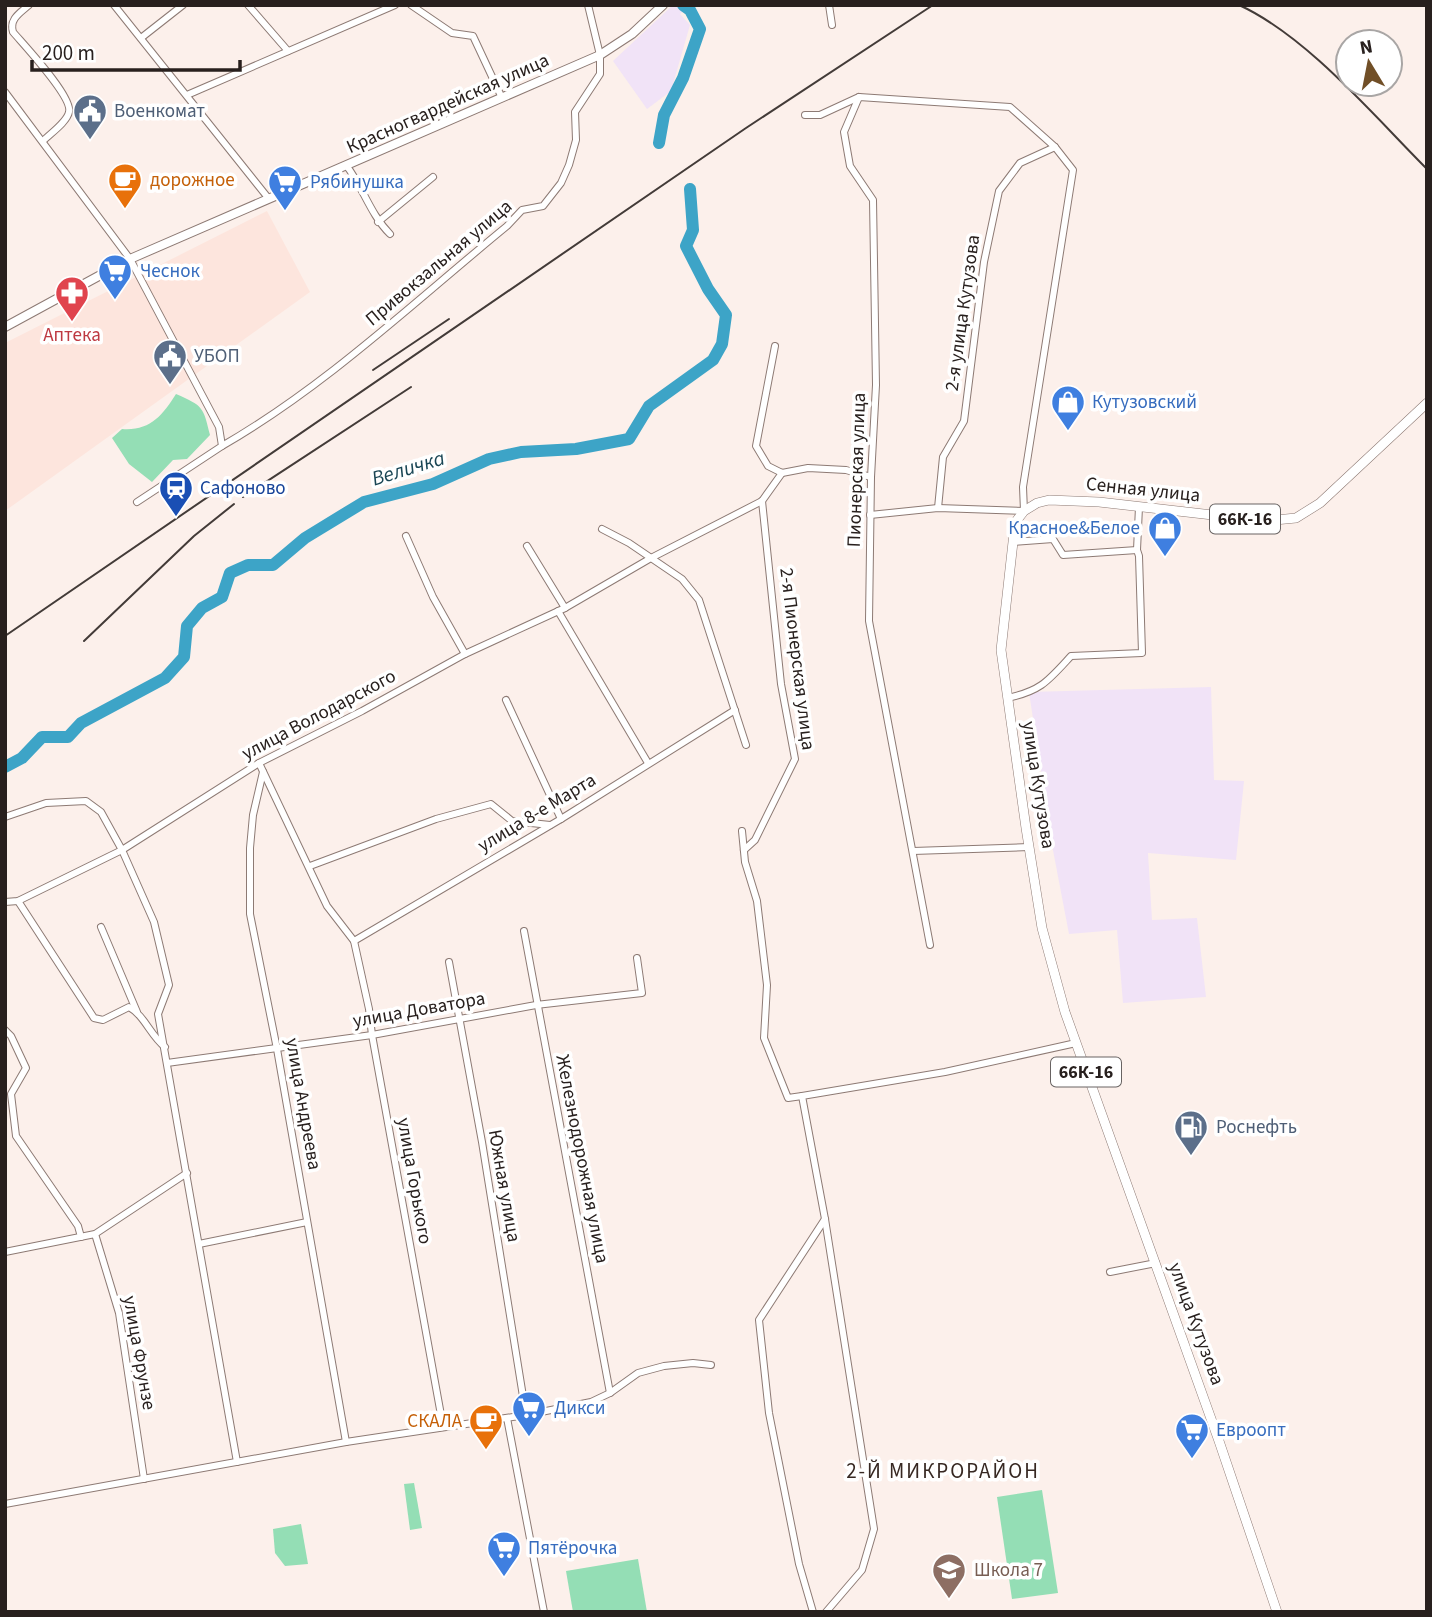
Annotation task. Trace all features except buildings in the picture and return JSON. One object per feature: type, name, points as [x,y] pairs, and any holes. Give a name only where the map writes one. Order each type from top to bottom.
[{"type":"main road","name":"Сенная улица","points":[[1024,511],[1049,500],[1265,521],[1296,518],[1320,503],[1427,404]]},
{"type":"main road","name":"улица Кутузова","points":[[1024,511],[1017,520],[1013,542],[1001,650],[1042,928],[1076,1043],[1156,1263],[1277,1612]]},
{"type":"street","points":[[29,5],[13,19],[13,32],[64,95],[70,108],[69,115],[44,140]]},
{"type":"street","points":[[114,5],[269,199]]},
{"type":"street","points":[[141,38],[183,5]]},
{"type":"street","points":[[248,5],[288,51]]},
{"type":"street","points":[[187,94],[395,5]]},
{"type":"street","points":[[411,5],[452,33],[473,36],[502,98]]},
{"type":"street","points":[[588,5],[600,55]]},
{"type":"street","points":[[829,5],[832,25]]},
{"type":"street","name":"Красногвардейская улица","points":[[5,327],[130,258],[600,55],[632,34],[661,8]]},
{"type":"street","name":"Привокзальная улица","points":[[137,502],[261,423],[346,362],[507,226],[522,210],[543,206],[561,183],[569,165],[576,140],[575,112],[600,74],[600,55]]},
{"type":"street","points":[[5,92],[44,140],[130,258],[211,410],[219,427],[222,446]]},
{"type":"street","points":[[804,115],[820,116],[859,97]]},
{"type":"street","name":"улица Кутузова","points":[[859,97],[1010,107],[1055,147],[1073,170],[1023,487],[1024,511]]},
{"type":"street","name":"Пионерская улица","points":[[859,97],[844,132],[850,166],[873,200],[876,385],[871,477],[869,621],[930,945]]},
{"type":"street","name":"2-я улица Кутузова","points":[[939,508],[943,457],[964,421],[984,262],[999,191],[1020,163],[1055,147]]},
{"type":"street","points":[[346,165],[378,222],[390,234]]},
{"type":"street","points":[[378,222],[433,177]]},
{"type":"street","points":[[775,346],[756,446],[768,466],[782,473],[808,468],[846,470],[871,477]]},
{"type":"street","name":"улица Володарского","points":[[5,902],[18,901],[122,850],[259,763],[362,711],[465,654],[561,610],[651,558],[762,501],[782,473]]},
{"type":"street","name":"2-я Пионерская улица","points":[[744,850],[755,839],[795,759],[781,684],[762,501]]},
{"type":"street","points":[[1007,698],[1029,694],[1050,679],[1071,656],[1142,653],[1137,550],[1139,507]]},
{"type":"street","points":[[870,515],[939,508],[1024,511]]},
{"type":"street","points":[[601,529],[629,543],[682,579],[698,600],[746,745]]},
{"type":"street","points":[[406,536],[433,597],[465,654]]},
{"type":"street","points":[[1013,542],[1053,540],[1063,555],[1137,550]]},
{"type":"street","points":[[527,546],[648,763]]},
{"type":"street","points":[[506,700],[561,819]]},
{"type":"street","name":"улица 8-е Марта","points":[[354,941],[561,819],[735,710]]},
{"type":"street","points":[[259,763],[327,906],[354,941]]},
{"type":"street","name":"улица Андреева","points":[[264,772],[252,826],[250,914],[277,1049],[346,1442]]},
{"type":"street","points":[[5,817],[46,803],[86,801],[102,812],[154,922],[169,985],[158,1014],[237,1462]]},
{"type":"street","points":[[310,866],[436,819],[491,804],[512,821],[550,825]]},
{"type":"street","points":[[742,831],[745,862],[757,901],[767,985],[764,1038],[788,1098],[946,1072],[1076,1043]]},
{"type":"street","points":[[913,851],[1029,847]]},
{"type":"street","points":[[18,901],[94,1018],[103,1020],[129,1007],[138,1012]]},
{"type":"street","points":[[101,928],[138,1012],[164,1047]]},
{"type":"street","name":"Железнодорожная улица","points":[[524,930],[610,1393]]},
{"type":"street","name":"улица Горького","points":[[354,941],[369,1009],[443,1426]]},
{"type":"street","name":"улица Доватора","points":[[167,1063],[372,1035],[536,1004],[642,993],[637,958]]},
{"type":"street","name":"Южная улица","points":[[449,962],[482,1142],[526,1415]]},
{"type":"street","points":[[5,1030],[11,1036],[26,1068],[8,1093],[16,1136],[78,1226],[81,1237]]},
{"type":"street","points":[[802,1096],[825,1219],[874,1529],[862,1570],[826,1612]]},
{"type":"street","points":[[5,1252],[95,1234],[187,1173]]},
{"type":"street","points":[[813,1612],[799,1564],[769,1413],[759,1320],[825,1219]]},
{"type":"street","points":[[199,1244],[307,1222]]},
{"type":"street","name":"улица Фрунзе","points":[[95,1234],[119,1313],[144,1479]]},
{"type":"street","points":[[1110,1272],[1156,1263]]},
{"type":"street","points":[[5,1504],[346,1442],[526,1415],[591,1402],[610,1393],[638,1373],[651,1369],[692,1363],[711,1365]]},
{"type":"street","points":[[507,1418],[544,1612]]},
{"type":"shaded area","points":[[673,5],[689,5],[680,14],[690,25],[671,91],[647,109],[613,61]]},
{"type":"shaded area","points":[[267,211],[310,292],[5,511],[5,343]]},
{"type":"shaded area","points":[[1211,687],[1214,780],[1244,781],[1236,860],[1148,853],[1152,920],[1197,918],[1206,997],[1123,1003],[1117,930],[1069,934],[1052,845],[1029,692]]},
{"type":"green space","points":[[176,394],[200,408],[206,418],[210,435],[187,459],[173,460],[152,482],[129,464],[112,438],[122,429],[148,425],[166,409]]},
{"type":"green space","points":[[414,1483],[422,1528],[410,1530],[404,1484]]},
{"type":"green space","points":[[1042,1490],[1058,1593],[1012,1599],[997,1497]]},
{"type":"green space","points":[[301,1524],[308,1564],[285,1566],[275,1553],[273,1529]]},
{"type":"green space","points":[[638,1559],[647,1612],[573,1612],[566,1571]]},
{"type":"waterway","name":"Величка","points":[[659,143],[664,115],[683,78],[700,29],[690,10],[683,5]]},
{"type":"waterway","name":"Величка","points":[[5,767],[22,758],[42,737],[68,737],[81,723],[165,678],[184,657],[187,626],[202,608],[222,597],[230,573],[248,565],[273,565],[305,538],[364,502],[433,484],[489,459],[521,452],[576,449],[629,439],[649,406],[713,360],[722,344],[726,315],[708,289],[686,246],[693,230],[690,189]]},
{"type":"railway","points":[[5,636],[746,128],[933,5]]},
{"type":"railway","points":[[1239,5],[1290,36],[1339,79],[1427,169]]},
{"type":"railway","points":[[373,370],[449,319]]},
{"type":"railway","points":[[243,497],[411,387]]},
{"type":"railway","points":[[84,641],[194,536],[234,504]]},
{"type":"place","name":"Военкомат","points":[[90,141]]},
{"type":"place","name":"дорожное","points":[[125,210]]},
{"type":"place","name":"Рябинушка","points":[[285,212]]},
{"type":"place","name":"Чеснок","points":[[115,301]]},
{"type":"place","name":"Аптека","points":[[72,323]]},
{"type":"place","name":"УБОП","points":[[170,386]]},
{"type":"place","name":"Кутузовский","points":[[1068,432]]},
{"type":"place","name":"Сафоново","points":[[176,518]]},
{"type":"place","name":"Красное&Белое","points":[[1165,558]]},
{"type":"place","name":"Роснефть","points":[[1191,1157]]},
{"type":"place","name":"Дикси","points":[[529,1438]]},
{"type":"place","name":"СКАЛА","points":[[486,1451]]},
{"type":"place","name":"Евроопт","points":[[1192,1460]]},
{"type":"place","name":"Пятёрочка","points":[[504,1578]]},
{"type":"place","name":"Школа 7","points":[[949,1600]]},
{"type":"district","name":"2-Й МИКРОРАЙОН","points":[[943,1471]]}]
